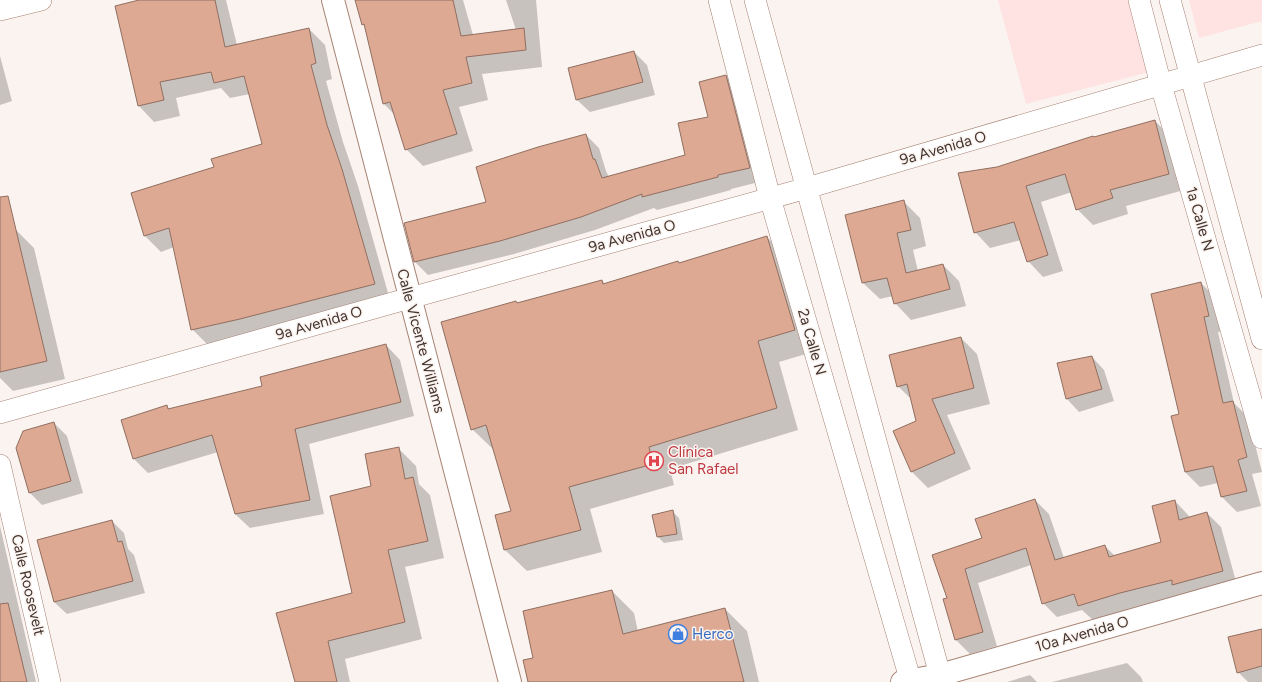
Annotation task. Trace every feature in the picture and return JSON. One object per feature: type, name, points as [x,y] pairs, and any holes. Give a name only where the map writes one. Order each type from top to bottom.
[{"type":"main road","name":"Calle Vicente Williams","points":[[333,0],[510,682]]},
{"type":"main road","name":"10a Avenida O","points":[[908,681],[940,675],[1262,583]]},
{"type":"street","points":[[0,10],[41,0]]},
{"type":"street","name":"2a Calle N","points":[[719,0],[770,198],[908,681]]},
{"type":"street","points":[[755,0],[940,675]]},
{"type":"street","name":"1a Calle N","points":[[1139,0],[1161,85],[1262,438]]},
{"type":"street","name":"1a Calle N","points":[[1170,0],[1262,339]]},
{"type":"street","name":"9a Avenida O","points":[[0,413],[807,188],[1262,55]]},
{"type":"street","name":"Calle Roosevelt","points":[[0,465],[50,682]]},
{"type":"shaded area","points":[[998,0],[1133,0],[1153,71],[1026,104]]},
{"type":"shaded area","points":[[1189,0],[1262,0],[1262,21],[1199,38]]},
{"type":"building","points":[[139,0],[215,0],[225,47],[309,28],[316,63],[311,65],[327,125],[342,169],[375,284],[240,319],[191,330],[169,228],[144,236],[131,193],[214,167],[211,159],[262,144],[244,76],[214,83],[211,72],[160,82],[164,100],[138,106],[115,6]]},
{"type":"building","points":[[355,0],[453,0],[461,36],[524,28],[526,50],[466,57],[472,83],[443,90],[457,134],[405,150],[390,102],[383,104],[364,24],[362,25]]},
{"type":"building","points":[[634,51],[643,82],[576,100],[568,68]]},
{"type":"building","points":[[726,75],[750,168],[718,175],[718,177],[642,197],[642,194],[581,217],[500,241],[414,262],[404,223],[486,202],[476,167],[538,147],[586,134],[593,159],[595,159],[602,178],[685,155],[678,123],[708,117],[699,82]]},
{"type":"building","points":[[1155,120],[1169,174],[1110,190],[1113,198],[1076,210],[1065,174],[1026,186],[1048,255],[1027,262],[1014,222],[974,233],[958,173],[997,167],[1093,136],[1094,137]]},
{"type":"building","points":[[8,196],[47,361],[0,372],[0,197]]},
{"type":"building","points":[[904,200],[911,230],[897,233],[906,273],[943,264],[950,289],[894,304],[887,278],[862,283],[845,215]]},
{"type":"building","points":[[767,236],[795,330],[758,341],[777,408],[649,447],[653,464],[569,487],[581,530],[504,550],[495,515],[511,511],[486,425],[471,430],[441,322],[516,301],[517,303],[602,280],[603,284]]},
{"type":"building","points":[[1201,282],[1209,316],[1204,317],[1223,403],[1233,401],[1247,457],[1238,460],[1247,491],[1221,497],[1213,466],[1185,472],[1171,416],[1179,414],[1151,294]]},
{"type":"building","points":[[961,337],[974,388],[932,399],[955,453],[911,472],[893,431],[916,421],[907,384],[897,387],[889,355]]},
{"type":"building","points":[[386,344],[401,402],[295,429],[310,500],[235,514],[212,435],[133,459],[121,420],[167,405],[168,409],[262,386],[260,377]]},
{"type":"building","points":[[1092,356],[1102,389],[1066,399],[1057,363]]},
{"type":"building","points":[[54,422],[71,481],[29,493],[16,448],[23,431]]},
{"type":"building","points":[[399,447],[405,479],[413,477],[428,541],[388,550],[405,622],[328,641],[337,682],[295,682],[276,613],[352,593],[330,496],[371,486],[365,454]]},
{"type":"building","points":[[1035,499],[1055,560],[1105,545],[1109,557],[1161,542],[1152,506],[1175,500],[1179,520],[1207,512],[1223,571],[1172,585],[1172,580],[1120,593],[1078,606],[1074,594],[1042,604],[1026,548],[965,569],[983,632],[955,640],[943,599],[947,598],[932,555],[982,538],[975,519]]},
{"type":"building","points":[[673,510],[677,534],[657,537],[652,515]]},
{"type":"building","points":[[112,520],[118,542],[122,541],[133,581],[54,602],[37,540]]},
{"type":"building","name":"Herco","points":[[612,590],[623,634],[725,608],[744,682],[528,682],[523,660],[533,658],[523,611]]},
{"type":"building","points":[[8,603],[27,682],[0,682],[0,604]]},
{"type":"building","points":[[1262,629],[1262,666],[1237,673],[1228,637]]},
{"type":"place","name":"Clínica San Rafael","points":[[654,461]]},
{"type":"place","name":"Herco","points":[[678,634]]}]
